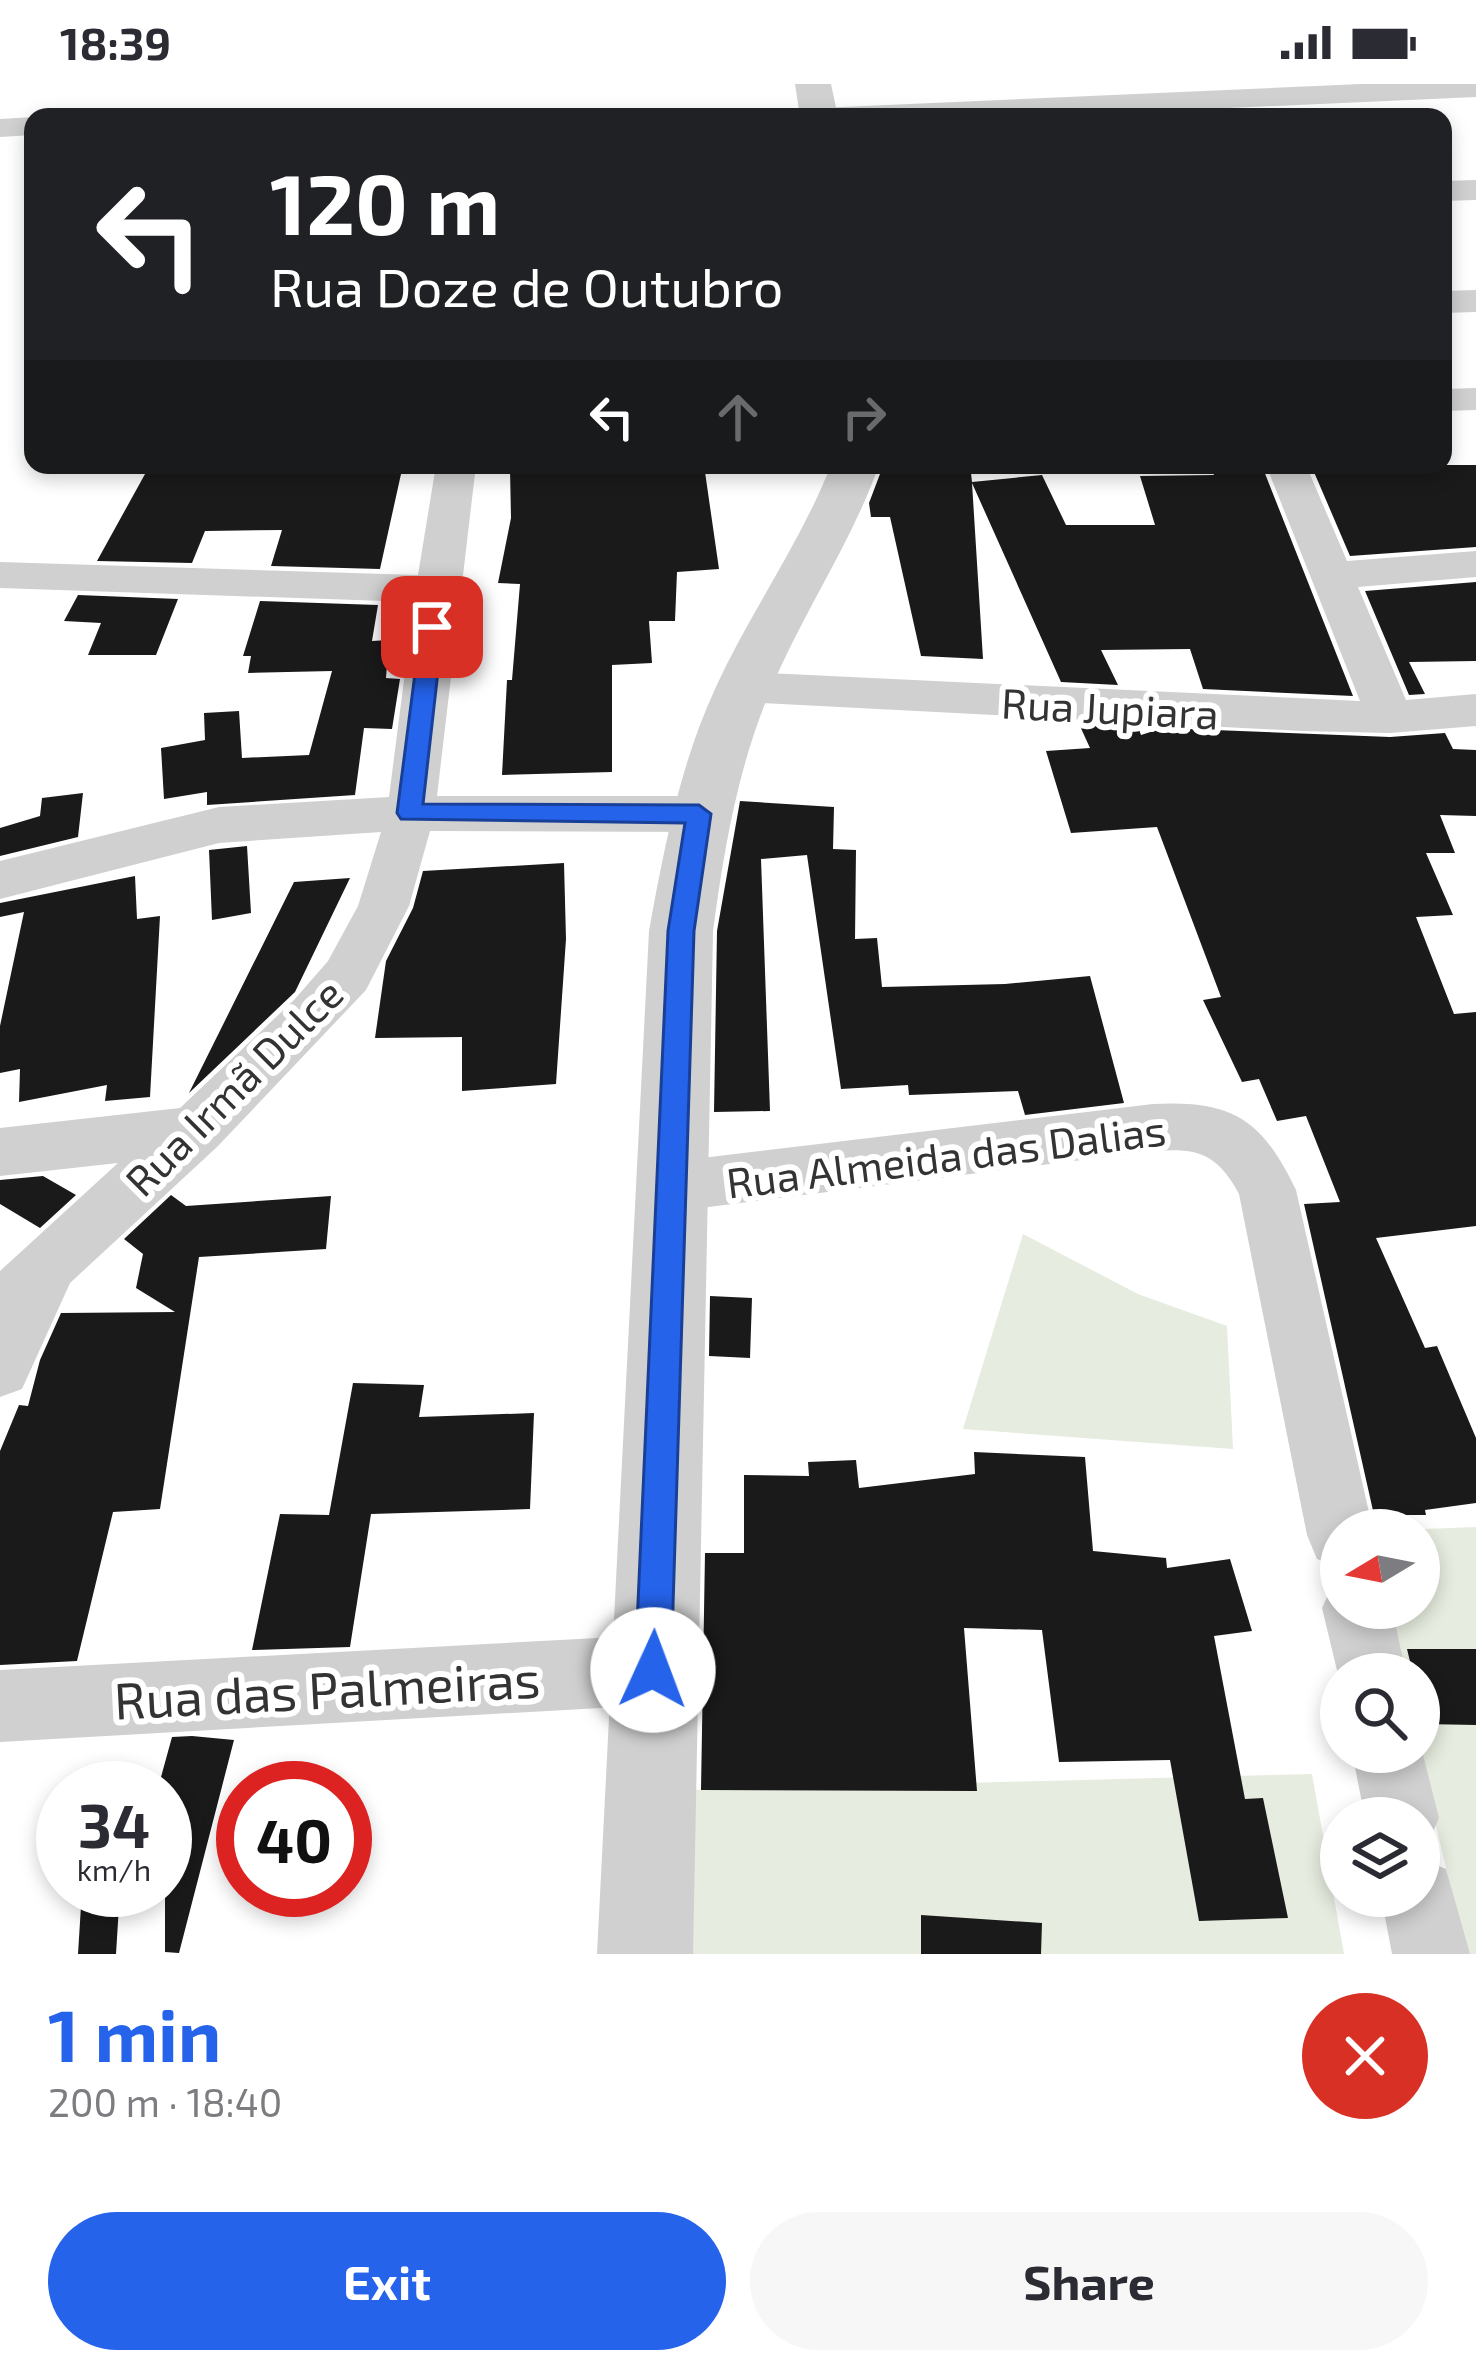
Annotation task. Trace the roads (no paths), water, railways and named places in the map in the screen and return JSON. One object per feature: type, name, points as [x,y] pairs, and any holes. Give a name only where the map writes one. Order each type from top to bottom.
[{"type":"street","points":[[1269,108],[1476,88]]},
{"type":"street","points":[[588,108],[618,99],[718,108]]},
{"type":"street","name":"Rua Irmã Dulce","points":[[0,1312],[49,1260],[197,1130],[299,1030],[355,965],[392,877],[410,813],[455,474]]},
{"type":"street","points":[[645,1954],[681,931],[699,814],[744,687],[838,517],[852,474]]},
{"type":"street","points":[[1290,474],[1390,717]]},
{"type":"street","points":[[1332,576],[1476,564]]},
{"type":"street","points":[[0,575],[436,589]]},
{"type":"street","name":"Rua Jupiara","points":[[744,687],[1182,711],[1390,717],[1476,710]]},
{"type":"street","points":[[0,880],[219,825],[410,813],[699,814]]},
{"type":"street","name":"Rua Almeida das Dalias","points":[[669,1187],[1177,1126],[1216,1133],[1242,1149],[1267,1190],[1335,1509]]},
{"type":"street","points":[[0,1153],[197,1130]]},
{"type":"street","points":[[0,1368],[49,1260]]},
{"type":"street","name":"Rua das Palmeiras","points":[[0,1706],[653,1670]]},
{"type":"street","points":[[1424,1917],[1432,1954]]}]
